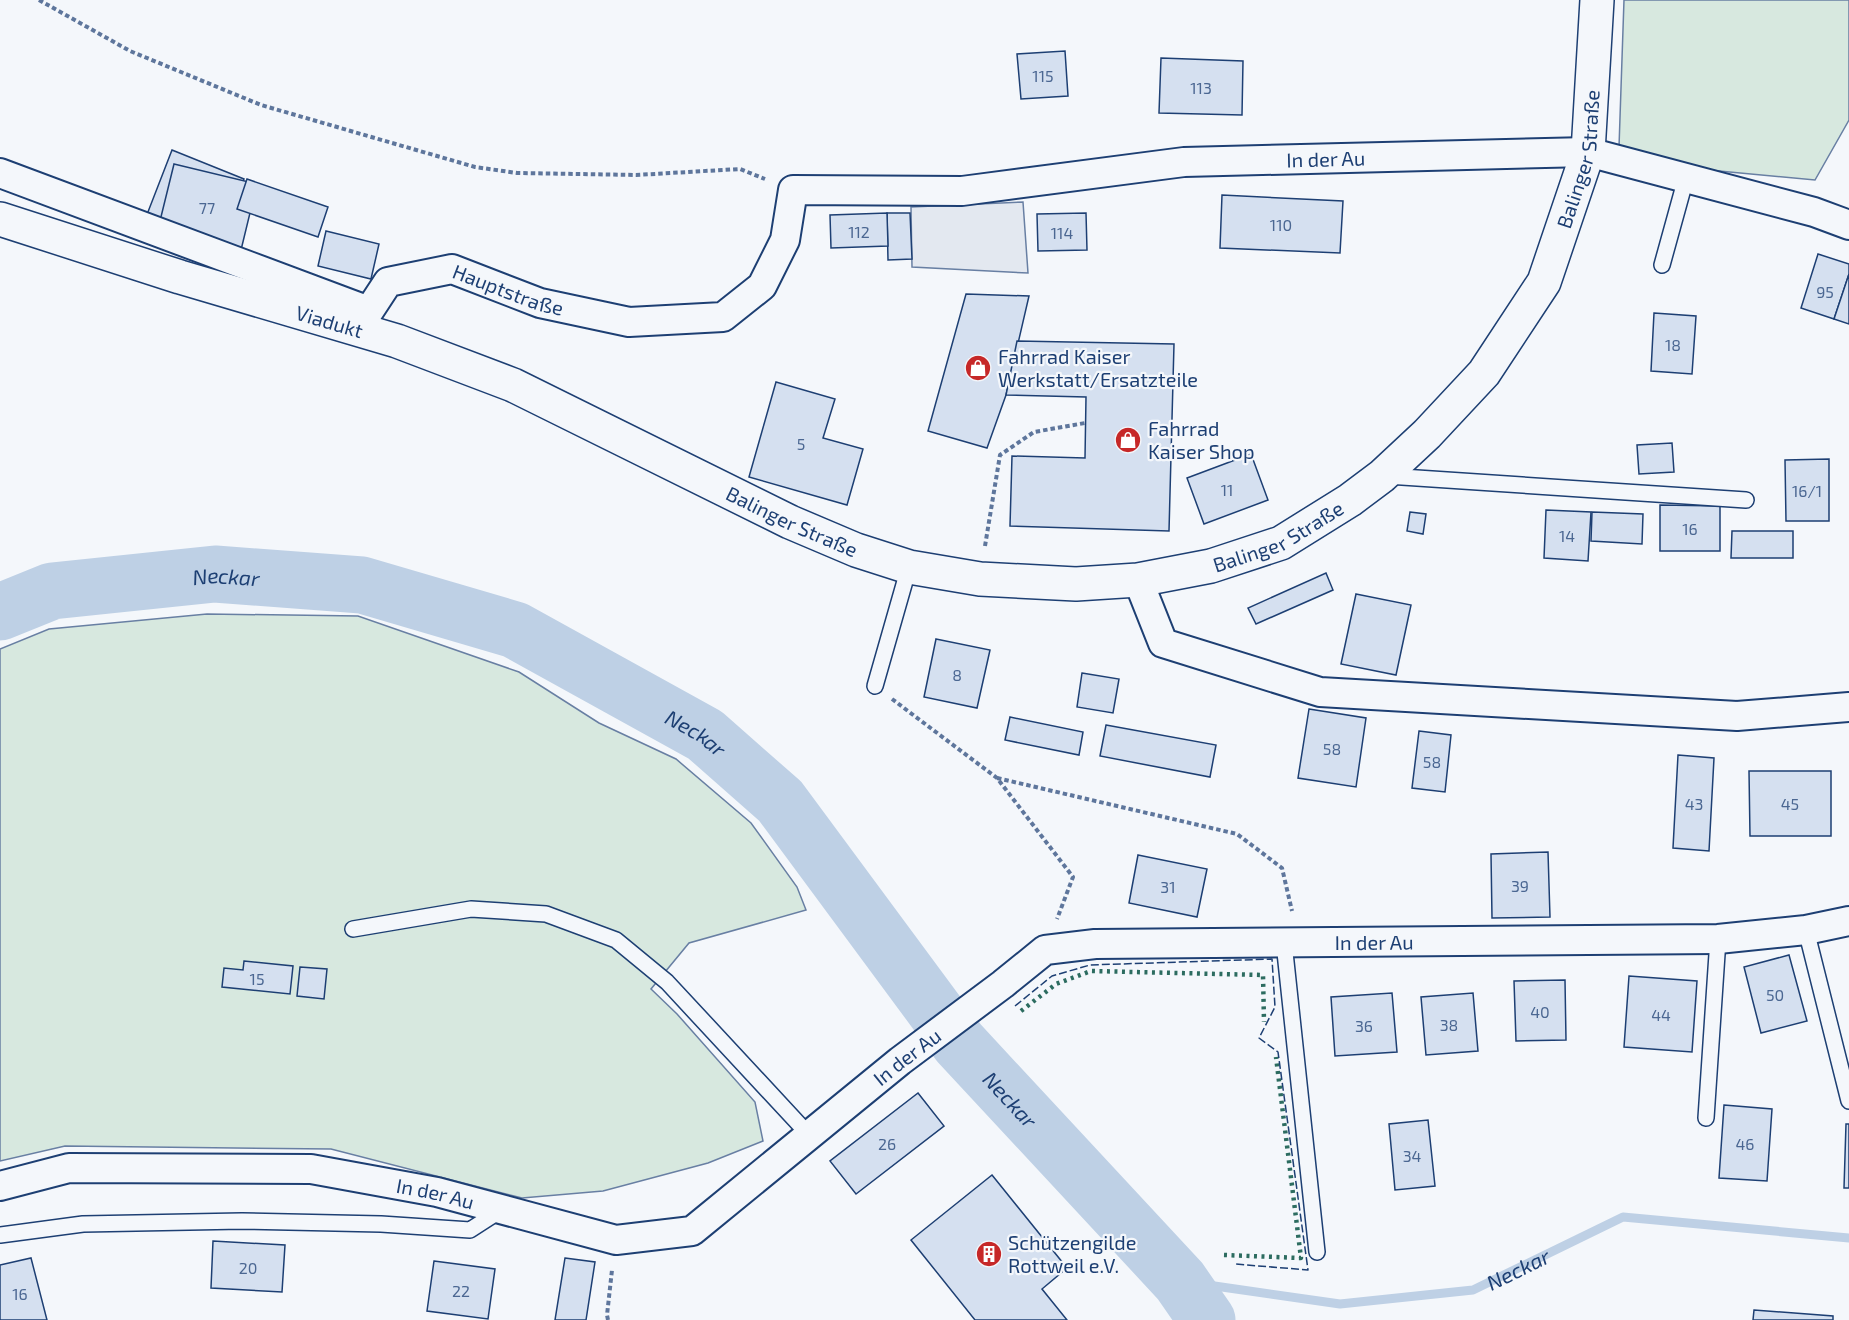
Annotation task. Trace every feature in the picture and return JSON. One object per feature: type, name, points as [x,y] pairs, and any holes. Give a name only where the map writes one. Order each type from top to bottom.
[{"type":"main road","name":"Balinger Straße","points":[[647,451],[790,522],[856,550],[909,567],[980,579],[1076,584],[1138,580],[1211,566],[1281,543],[1350,500],[1382,476],[1427,434],[1484,373],[1544,282],[1588,152],[1597,0]]},
{"type":"main road","name":"Viadukt","points":[[0,219],[180,277],[397,341],[513,385],[647,451]]},
{"type":"street","name":"In der Au","points":[[793,190],[962,191],[1184,162],[1588,152],[1814,212],[1849,225]]},
{"type":"street","name":"Hauptstraße","points":[[0,172],[369,310],[388,282],[452,269],[540,303],[629,322],[723,317],[762,286],[785,240],[793,190]]},
{"type":"street","points":[[1138,580],[1163,643],[1320,692],[1737,716],[1849,707]]},
{"type":"street","name":"In der Au","points":[[0,1186],[69,1168],[311,1169],[437,1192],[616,1240],[692,1231],[900,1061],[1004,984],[1045,950],[1095,944],[1718,939],[1806,930],[1849,921]]},
{"type":"lane","points":[[1662,265],[1686,178]]},
{"type":"lane","points":[[1382,476],[1746,500]]},
{"type":"lane","points":[[875,686],[909,567]]},
{"type":"lane","points":[[353,929],[471,909],[546,914],[616,940],[667,982],[810,1136]]},
{"type":"lane","points":[[1806,930],[1849,1101]]},
{"type":"lane","points":[[1706,1118],[1718,939]]},
{"type":"lane","points":[[1292,942],[1317,1252]]},
{"type":"lane","points":[[0,1235],[83,1224],[242,1221],[381,1224],[470,1230],[501,1210]]},
{"type":"path","points":[[39,0],[130,51],[261,105],[474,168],[517,173],[636,175],[740,169],[793,190]]},
{"type":"path","points":[[980,579],[1000,456],[1034,432],[1086,423]]},
{"type":"path","points":[[875,686],[997,778],[1074,877],[1045,950]]},
{"type":"path","points":[[997,778],[1237,834],[1282,868],[1292,942]]},
{"type":"path","points":[[608,1320],[616,1240]]},
{"type":"shaded area","points":[[1624,0],[1849,0],[1849,120],[1815,180],[1666,166],[1619,147]]},
{"type":"shaded area","points":[[1023,202],[1028,273],[912,267],[911,207]]},
{"type":"shaded area","points":[[207,614],[358,616],[519,672],[599,723],[676,759],[751,823],[797,887],[806,910],[689,943],[651,989],[677,1014],[755,1102],[763,1141],[708,1163],[603,1191],[522,1198],[331,1149],[65,1146],[0,1161],[0,649],[49,629]]},
{"type":"building","points":[[1065,51],[1068,96],[1021,99],[1017,54]]},
{"type":"building","points":[[1161,58],[1243,61],[1242,115],[1159,113]]},
{"type":"building","points":[[172,150],[244,179],[218,245],[146,217]]},
{"type":"building","points":[[174,164],[257,184],[241,250],[158,229]]},
{"type":"building","points":[[247,179],[328,207],[318,237],[237,209]]},
{"type":"building","points":[[1222,195],[1343,201],[1340,253],[1220,248]]},
{"type":"building","points":[[887,213],[910,213],[912,259],[888,260]]},
{"type":"building","points":[[887,213],[888,246],[831,248],[830,215]]},
{"type":"building","points":[[1086,213],[1087,250],[1038,251],[1037,214]]},
{"type":"building","points":[[326,231],[379,244],[371,279],[318,266]]},
{"type":"building","points":[[1818,254],[1849,264],[1849,274],[1834,319],[1801,308]]},
{"type":"building","points":[[1849,274],[1849,324],[1834,319]]},
{"type":"building","name":"Fahrrad Kaiser Werkstatt/Ersatzteile","points":[[966,294],[1029,296],[1006,395],[987,448],[928,431]]},
{"type":"building","points":[[1654,313],[1696,316],[1692,374],[1651,371]]},
{"type":"building","name":"Fahrrad Kaiser Shop","points":[[1017,341],[1174,344],[1169,531],[1010,526],[1012,456],[1085,458],[1086,397],[1006,395]]},
{"type":"building","points":[[776,382],[835,399],[823,438],[863,449],[847,505],[749,477]]},
{"type":"building","points":[[1672,443],[1674,472],[1639,474],[1637,445]]},
{"type":"building","points":[[1251,454],[1268,500],[1204,524],[1187,478]]},
{"type":"building","points":[[1829,459],[1829,521],[1786,521],[1785,460]]},
{"type":"building","points":[[1660,505],[1720,506],[1720,551],[1660,551]]},
{"type":"building","points":[[1546,510],[1591,512],[1588,561],[1544,558]]},
{"type":"building","points":[[1410,512],[1426,514],[1423,534],[1407,531]]},
{"type":"building","points":[[1592,512],[1643,514],[1642,544],[1591,541]]},
{"type":"building","points":[[1732,531],[1793,531],[1793,558],[1731,558]]},
{"type":"building","points":[[1326,573],[1333,590],[1256,624],[1248,608]]},
{"type":"building","points":[[1356,594],[1411,605],[1396,675],[1341,664]]},
{"type":"building","points":[[936,639],[990,650],[977,708],[924,697]]},
{"type":"building","points":[[1082,673],[1119,679],[1113,713],[1077,707]]},
{"type":"building","points":[[1309,709],[1366,718],[1356,787],[1298,778]]},
{"type":"building","points":[[1010,717],[1083,732],[1079,755],[1005,740]]},
{"type":"building","points":[[1106,725],[1216,745],[1210,777],[1100,756]]},
{"type":"building","points":[[1419,731],[1451,735],[1445,792],[1412,788]]},
{"type":"building","points":[[1678,755],[1714,758],[1709,851],[1673,848]]},
{"type":"building","points":[[1749,771],[1831,771],[1831,836],[1750,836]]},
{"type":"building","points":[[1548,852],[1550,917],[1492,918],[1491,854]]},
{"type":"building","points":[[1138,855],[1207,869],[1197,917],[1129,903]]},
{"type":"building","points":[[1789,955],[1807,1021],[1761,1033],[1744,967]]},
{"type":"building","points":[[244,961],[293,966],[290,994],[222,987],[224,968],[243,970]]},
{"type":"building","points":[[300,967],[327,969],[324,999],[297,996]]},
{"type":"building","points":[[1629,976],[1697,981],[1692,1052],[1624,1047]]},
{"type":"building","points":[[1565,980],[1566,1040],[1516,1041],[1514,981]]},
{"type":"building","points":[[1392,993],[1397,1052],[1335,1056],[1331,997]]},
{"type":"building","points":[[1473,993],[1478,1051],[1426,1055],[1421,997]]},
{"type":"building","points":[[918,1093],[944,1126],[856,1194],[830,1161]]},
{"type":"building","points":[[1724,1105],[1772,1109],[1767,1181],[1719,1178]]},
{"type":"building","points":[[1428,1120],[1435,1186],[1395,1190],[1389,1124]]},
{"type":"building","points":[[1846,1124],[1849,1124],[1849,1188],[1844,1188]]},
{"type":"building","name":"Schützengilde Rottweil e.V.","points":[[992,1175],[1067,1268],[1042,1289],[1067,1320],[975,1320],[911,1240]]},
{"type":"building","points":[[213,1241],[285,1245],[282,1292],[211,1288]]},
{"type":"building","points":[[31,1258],[47,1320],[0,1320],[0,1265]]},
{"type":"building","points":[[565,1258],[595,1262],[586,1320],[555,1320]]},
{"type":"building","points":[[434,1261],[495,1269],[488,1319],[427,1311]]},
{"type":"building","points":[[1754,1310],[1833,1316],[1833,1320],[1753,1320]]},
{"type":"waterway","name":"Neckar","points":[[0,612],[52,591],[215,574],[362,585],[515,630],[705,735],[780,801],[959,1043],[1180,1281],[1207,1320]]},
{"type":"waterway","name":"Neckar","points":[[1180,1281],[1340,1304],[1473,1290],[1623,1217],[1849,1238]]},
{"type":"hedge","points":[[1021,1011],[1056,984],[1091,971],[1263,975],[1264,1022]]},
{"type":"hedge","points":[[1224,1255],[1301,1258],[1276,1057]]},
{"type":"fence","points":[[1015,1006],[1052,976],[1090,965],[1272,959],[1275,1007],[1259,1038],[1278,1052],[1308,1270],[1235,1264]]},
{"type":"place","name":"Fahrrad Kaiser Werkstatt/Ersatzteile","points":[[978,368]]},
{"type":"place","name":"Fahrrad Kaiser Shop","points":[[1128,440]]},
{"type":"place","name":"Schützengilde Rottweil e.V.","points":[[989,1254]]}]
